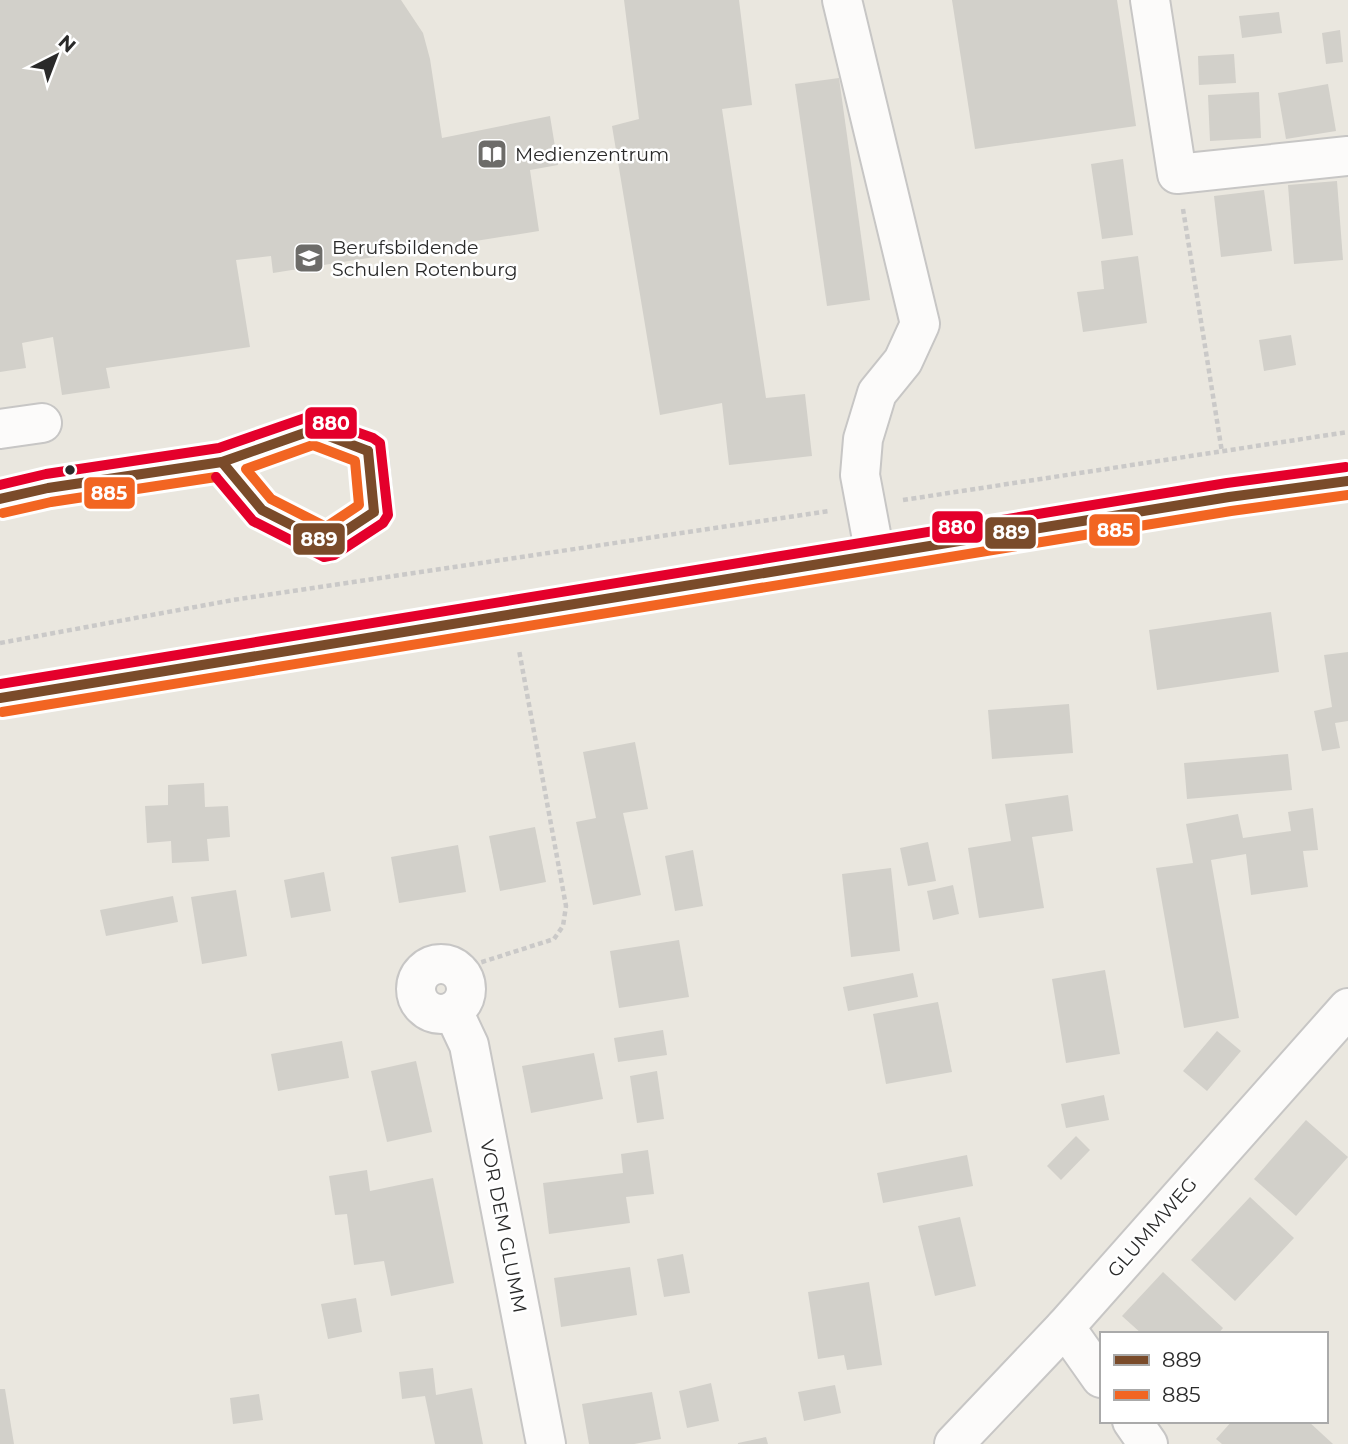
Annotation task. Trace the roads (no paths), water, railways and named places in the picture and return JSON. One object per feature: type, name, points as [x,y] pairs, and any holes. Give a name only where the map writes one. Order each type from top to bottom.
[{"type":"main road","points":[[0,698],[1230,497],[1348,481]]},
{"type":"street","points":[[842,0],[920,324],[904,361],[877,393],[863,439],[860,475],[864,506],[876,555]]},
{"type":"street","points":[[1150,0],[1177,174],[1348,156]]},
{"type":"street","points":[[0,429],[42,423]]},
{"type":"street","points":[[0,499],[48,488],[222,462]]},
{"type":"street","name":"VOR DEM GLUMM","points":[[457,970],[442,964],[427,968],[417,981],[417,998],[428,1011],[436,1014],[453,1012],[469,1045],[546,1444]]},
{"type":"street","name":"GLUMMWEG","points":[[954,1444],[1065,1327],[1348,1008]]},
{"type":"street","points":[[1065,1327],[1100,1377]]},
{"type":"street","points":[[1133,1423],[1148,1444]]},
{"type":"place","name":"Medienzentrum","points":[[492,154]]},
{"type":"place","name":"Berufsbildende Schulen Rotenburg","points":[[309,258]]}]
